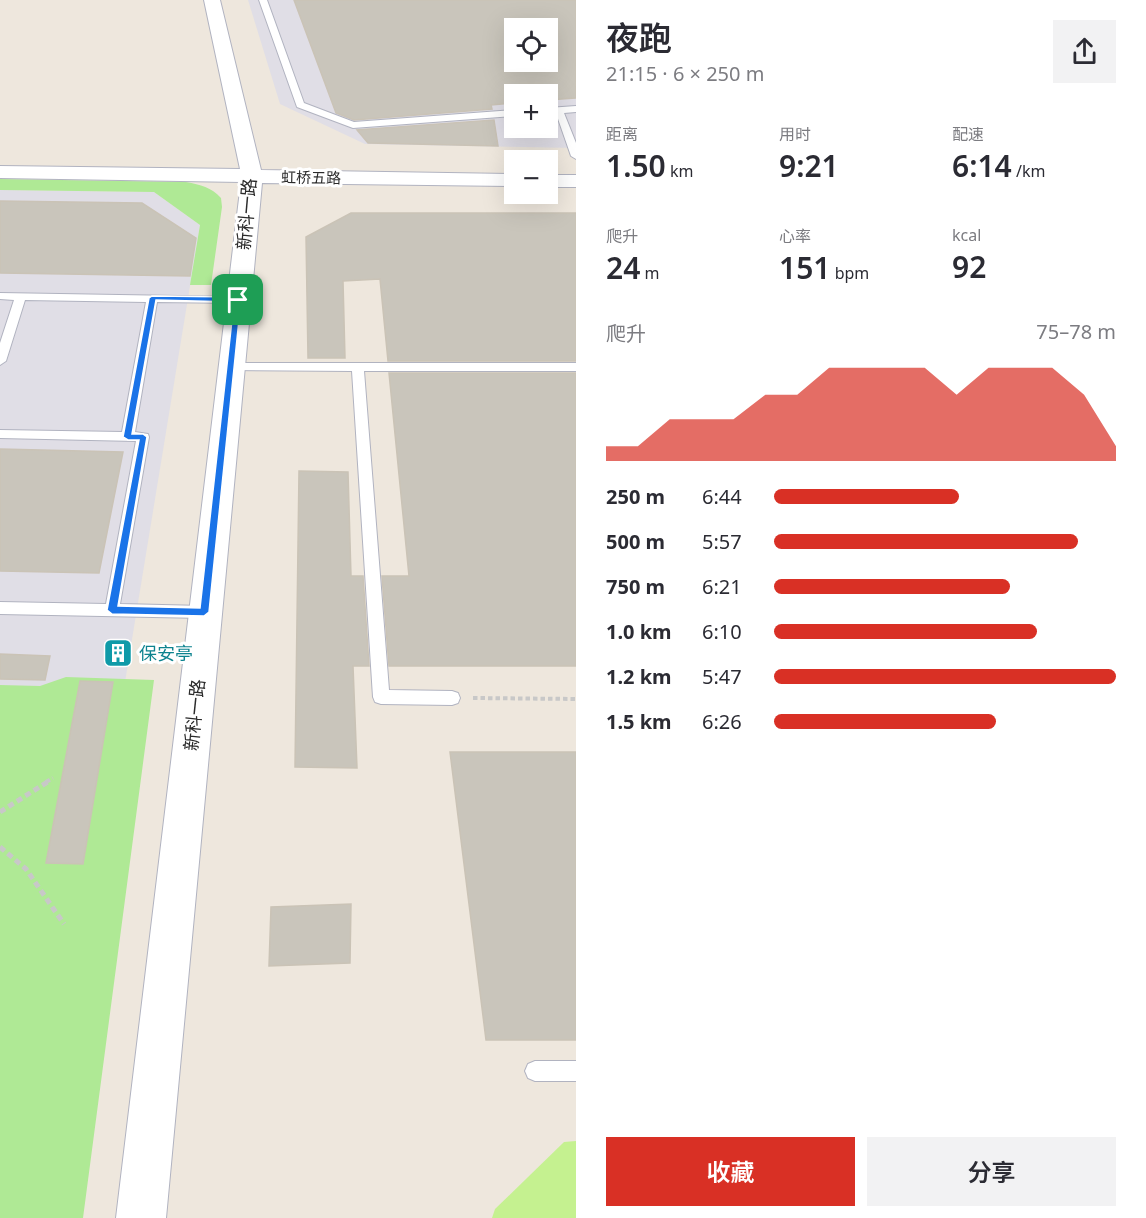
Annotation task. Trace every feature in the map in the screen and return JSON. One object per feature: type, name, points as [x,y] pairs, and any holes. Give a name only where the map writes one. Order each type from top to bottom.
[{"type":"street","name":"新科一路","points":[[141,1218],[252,176],[212,0]]},
{"type":"street","name":"虹桥五路","points":[[0,172],[504,180]]},
{"type":"street","points":[[558,181],[576,181]]},
{"type":"lane","points":[[263,0],[300,105],[353,125],[504,114]]},
{"type":"lane","points":[[576,109],[559,110],[576,156]]},
{"type":"lane","points":[[0,296],[238,300]]},
{"type":"lane","points":[[0,361],[21,296]]},
{"type":"lane","points":[[128,437],[152,298]]},
{"type":"lane","points":[[230,367],[576,367]]},
{"type":"lane","points":[[358,367],[381,697],[452,698]]},
{"type":"lane","points":[[0,434],[143,437],[112,610]]},
{"type":"lane","points":[[0,608],[204,612]]},
{"type":"lane","points":[[535,1071],[576,1071]]},
{"type":"path","points":[[452,698],[576,699]]},
{"type":"path","points":[[0,812],[53,778]]},
{"type":"path","points":[[0,847],[26,869],[64,924]]},
{"type":"shaded area","points":[[248,0],[576,0],[576,148],[365,144],[280,104]]},
{"type":"shaded area","points":[[0,190],[154,192],[200,225],[37,1218],[0,1218]]},
{"type":"green space","points":[[0,179],[186,182],[209,189],[221,198],[222,207],[211,285],[190,285],[200,225],[154,192],[0,190]]},
{"type":"green space","points":[[66,677],[154,680],[83,1218],[0,1218],[0,685],[40,686]]},
{"type":"green space","points":[[576,1141],[576,1218],[492,1218],[495,1209],[564,1142]]},
{"type":"building","points":[[294,0],[576,0],[576,98],[558,99],[558,84],[504,84],[504,104],[491,105],[492,109],[354,120],[336,113]]},
{"type":"building","points":[[494,120],[498,146],[368,143],[357,130]]},
{"type":"building","points":[[0,201],[142,203],[196,238],[190,276],[0,273]]},
{"type":"building","points":[[351,213],[576,213],[576,361],[388,361],[380,279],[343,281],[345,358],[308,358],[306,237]]},
{"type":"building","points":[[389,373],[576,373],[576,666],[389,666],[382,576],[409,576]]},
{"type":"building","points":[[0,449],[123,452],[99,573],[0,571]]},
{"type":"building","points":[[299,471],[348,472],[351,576],[363,576],[369,666],[353,666],[357,768],[295,767]]},
{"type":"building","points":[[0,654],[50,656],[45,680],[0,679]]},
{"type":"building","points":[[80,681],[113,682],[83,864],[46,863]]},
{"type":"building","points":[[450,752],[576,752],[576,1040],[486,1040]]},
{"type":"building","points":[[351,904],[350,963],[269,966],[271,907]]},
{"type":"place","name":"保安亭","points":[[118,653]]},
{"type":"route","points":[[152,298],[238,300],[204,612],[112,610],[143,437],[128,437],[152,298]]}]
